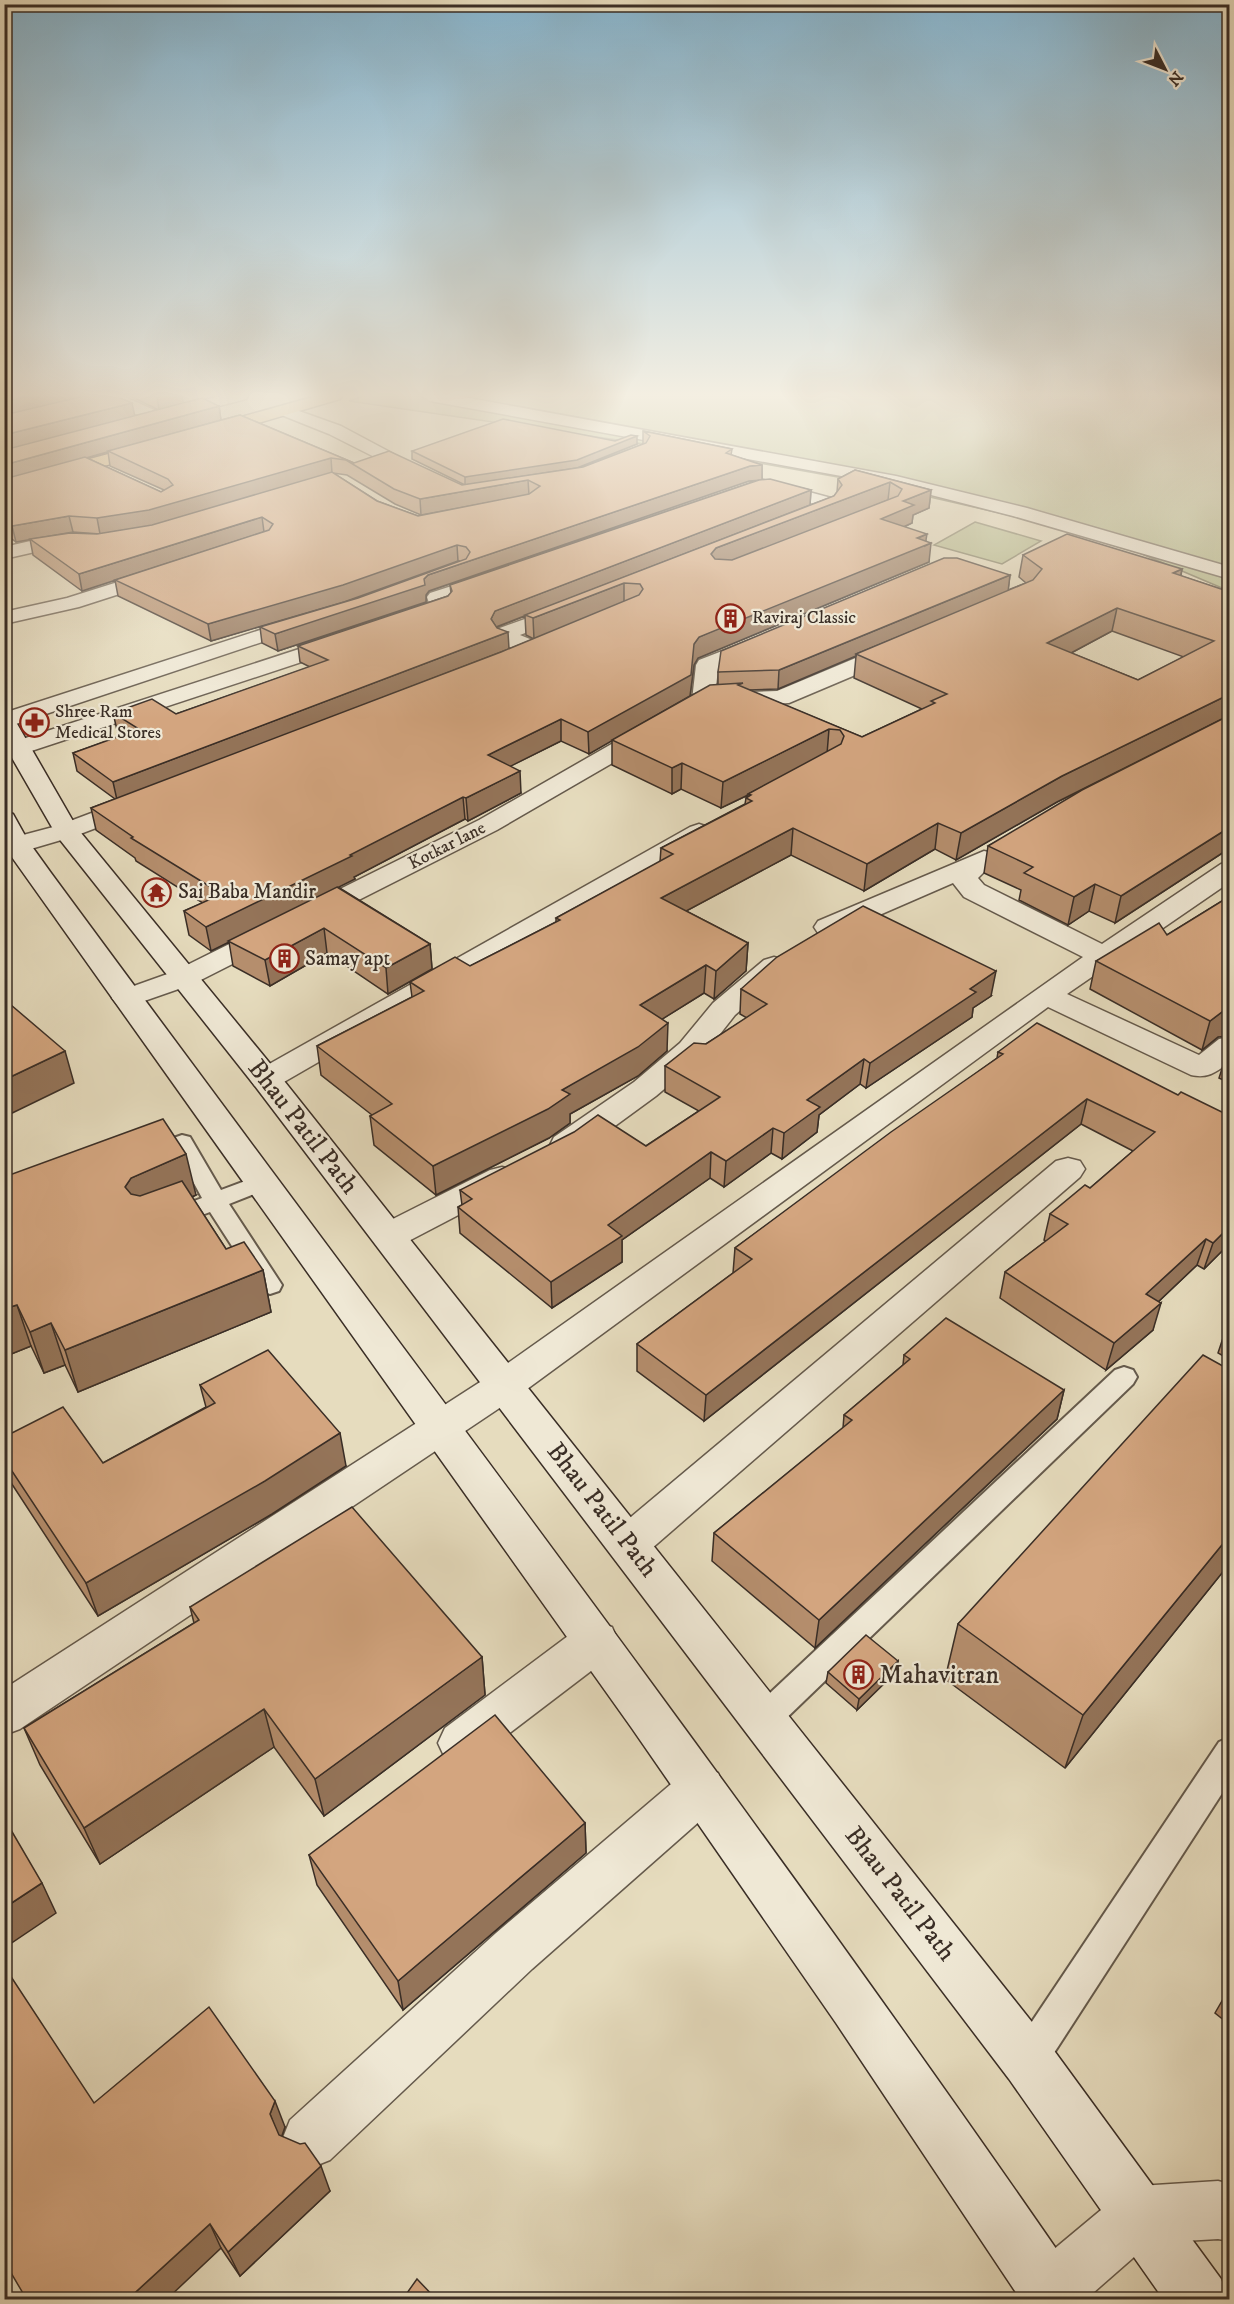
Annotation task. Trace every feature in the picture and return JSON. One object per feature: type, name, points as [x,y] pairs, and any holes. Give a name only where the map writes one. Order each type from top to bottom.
[{"type":"street","points":[[782,525],[826,507],[829,504]]},
{"type":"street","points":[[985,504],[1054,521],[1230,573]]},
{"type":"street","points":[[1019,504],[1230,561]]},
{"type":"street","points":[[4,553],[48,543],[91,542]]},
{"type":"street","points":[[428,580],[470,565]]},
{"type":"street","points":[[4,618],[72,603],[180,568]]},
{"type":"street","points":[[390,624],[441,606],[437,597],[512,573]]},
{"type":"street","points":[[534,649],[508,639],[505,634],[586,603]]},
{"type":"street","points":[[8,736],[263,633],[318,617]]},
{"type":"street","points":[[703,700],[707,665],[784,632]]},
{"type":"street","points":[[8,736],[359,635]]},
{"type":"street","name":"Kotkar lane","points":[[128,998],[183,978],[488,825],[703,700],[781,698],[923,638]]},
{"type":"street","points":[[513,658],[555,641]]},
{"type":"street","name":"Bhau Patil Path","points":[[8,736],[66,831],[266,1079],[506,1385],[1028,2060],[1200,2300]]},
{"type":"street","points":[[11,832],[66,831],[153,798]]},
{"type":"street","points":[[266,1079],[724,819]]},
{"type":"street","points":[[11,832],[128,998],[596,1641],[910,2082],[1053,2295],[1139,2215],[1218,2210],[1230,2213]]},
{"type":"street","points":[[388,1236],[562,1148],[645,1089],[691,1050],[724,1009],[767,970],[825,929],[973,865],[1002,849]]},
{"type":"street","points":[[973,865],[964,879],[974,891],[1103,956]]},
{"type":"street","points":[[4,1714],[506,1385],[1047,995],[1230,870]]},
{"type":"street","points":[[1047,995],[1202,1068],[1230,1046]]},
{"type":"street","points":[[628,1544],[1068,1169]]},
{"type":"street","points":[[426,1770],[596,1641]]},
{"type":"street","points":[[310,2140],[514,1951],[701,1789]]},
{"type":"lane","points":[[126,1164],[182,1142],[215,1201],[270,1285]]},
{"type":"lane","points":[[150,1227],[264,1182]]},
{"type":"lane","points":[[764,1719],[1124,1377]]},
{"type":"lane","points":[[1028,2060],[1230,1752]]},
{"type":"green space","points":[[958,504],[1229,504],[1229,591],[1121,545]]},
{"type":"green space","points":[[975,522],[1041,541],[1002,564],[934,545]]},
{"type":"building","points":[[4,504],[172,504],[149,510],[97,518],[69,516],[12,526],[4,520]]},
{"type":"building","points":[[225,504],[384,504],[418,516],[481,504],[639,504],[428,575],[424,579],[425,585],[275,634],[260,627],[358,598],[466,559],[470,552],[466,547],[457,545],[343,585],[208,624],[115,580],[269,530],[273,524],[262,517],[79,574],[30,539],[70,533],[97,534],[152,525]]},
{"type":"building","points":[[690,504],[776,504],[495,611],[491,619],[497,628],[508,632],[113,782],[73,753],[139,729],[113,713],[152,699],[176,714],[328,660],[298,646],[448,596],[452,591],[450,585]]},
{"type":"building","points":[[814,504],[833,504],[716,548],[711,554],[715,559],[732,560],[878,504],[914,505],[881,519],[927,534],[917,538],[931,543],[699,637],[694,644],[691,675],[588,732],[561,719],[488,755],[520,771],[466,798],[463,797],[350,855],[352,856],[206,927],[184,911],[222,894],[131,838],[133,837],[91,808],[501,652],[639,595],[643,589],[640,584],[624,583],[533,618],[525,615]]},
{"type":"building","points":[[1067,534],[1182,569],[1173,573],[1230,592],[1230,694],[1062,776],[961,833],[938,823],[867,864],[793,828],[661,898],[748,943],[716,971],[706,965],[640,1005],[668,1023],[638,1047],[562,1090],[570,1094],[548,1109],[433,1166],[370,1116],[392,1104],[317,1046],[424,991],[410,982],[455,957],[470,966],[560,920],[556,918],[673,854],[661,848],[752,801],[746,798],[751,795],[748,794],[841,744],[844,736],[840,730],[829,729],[723,782],[682,763],[672,768],[612,740],[710,685],[743,683],[738,685],[862,737],[935,703],[931,701],[947,694],[856,654],[1033,580],[1042,569],[1023,555]],"holes":[[[1117,608],[1214,641],[1138,680],[1047,643]]]},
{"type":"building","points":[[944,558],[957,558],[1010,575],[779,670],[718,672],[721,651]]},
{"type":"building","points":[[1230,715],[1230,827],[1121,896],[1095,884],[1074,897],[1024,873],[1033,867],[988,846],[1082,790]]},
{"type":"building","points":[[337,887],[430,944],[386,968],[324,928],[265,960],[228,941]]},
{"type":"building","points":[[1230,896],[1230,1008],[1210,1021],[1096,961],[1159,923],[1167,935]]},
{"type":"building","points":[[863,906],[996,971],[970,989],[976,992],[870,1063],[864,1059],[807,1100],[820,1107],[784,1133],[773,1128],[726,1161],[711,1152],[608,1225],[622,1236],[551,1282],[458,1207],[472,1199],[460,1190],[574,1132],[598,1115],[646,1146],[720,1097],[665,1066],[694,1043],[706,1044],[767,1004],[741,989],[777,957]]},
{"type":"building","points":[[4,999],[65,1051],[4,1080]]},
{"type":"building","points":[[1037,1023],[1178,1095],[1181,1092],[1230,1116],[1230,1226],[1213,1243],[1206,1239],[1146,1294],[1161,1303],[1114,1343],[1005,1272],[1068,1224],[1050,1214],[1085,1185],[1090,1188],[1155,1132],[1087,1099],[706,1395],[637,1344],[752,1259],[735,1248],[891,1132],[1003,1054],[998,1052]]},
{"type":"building","points":[[163,1119],[186,1154],[131,1178],[125,1187],[131,1194],[140,1196],[182,1181],[226,1249],[244,1242],[263,1270],[65,1350],[51,1323],[30,1332],[17,1305],[4,1309],[4,1177]]},
{"type":"building","points":[[946,1318],[1064,1390],[819,1620],[714,1533],[852,1420],[844,1415],[910,1359],[904,1355]]},
{"type":"building","points":[[268,1350],[340,1433],[265,1481],[86,1583],[4,1459],[4,1437],[63,1407],[103,1463],[215,1403],[200,1385]]},
{"type":"building","points":[[1203,1355],[1230,1370],[1230,1535],[1083,1715],[958,1624]]},
{"type":"building","points":[[352,1507],[482,1657],[315,1779],[264,1709],[84,1828],[24,1728],[199,1620],[190,1607]]},
{"type":"building","name":"Mahavitran","points":[[866,1635],[898,1661],[859,1699],[828,1672]]},
{"type":"building","points":[[495,1715],[585,1823],[398,1981],[309,1855]]},
{"type":"building","points":[[4,1818],[42,1883],[4,1908]]},
{"type":"building","points":[[4,1966],[94,2103],[209,2007],[275,2101],[270,2114],[279,2135],[300,2144],[305,2143],[321,2166],[228,2252],[210,2224],[127,2300],[27,2300],[4,2261]]},
{"type":"building","points":[[417,2279],[437,2300],[402,2300]]},
{"type":"place","name":"Raviraj Classic","points":[[731,618]]},
{"type":"place","name":"Shree Ram Medical Stores","points":[[34,722]]},
{"type":"place","name":"Sai Baba Mandir","points":[[157,892]]},
{"type":"place","name":"Samay apt","points":[[284,959]]},
{"type":"place","name":"Mahavitran","points":[[858,1675]]}]
